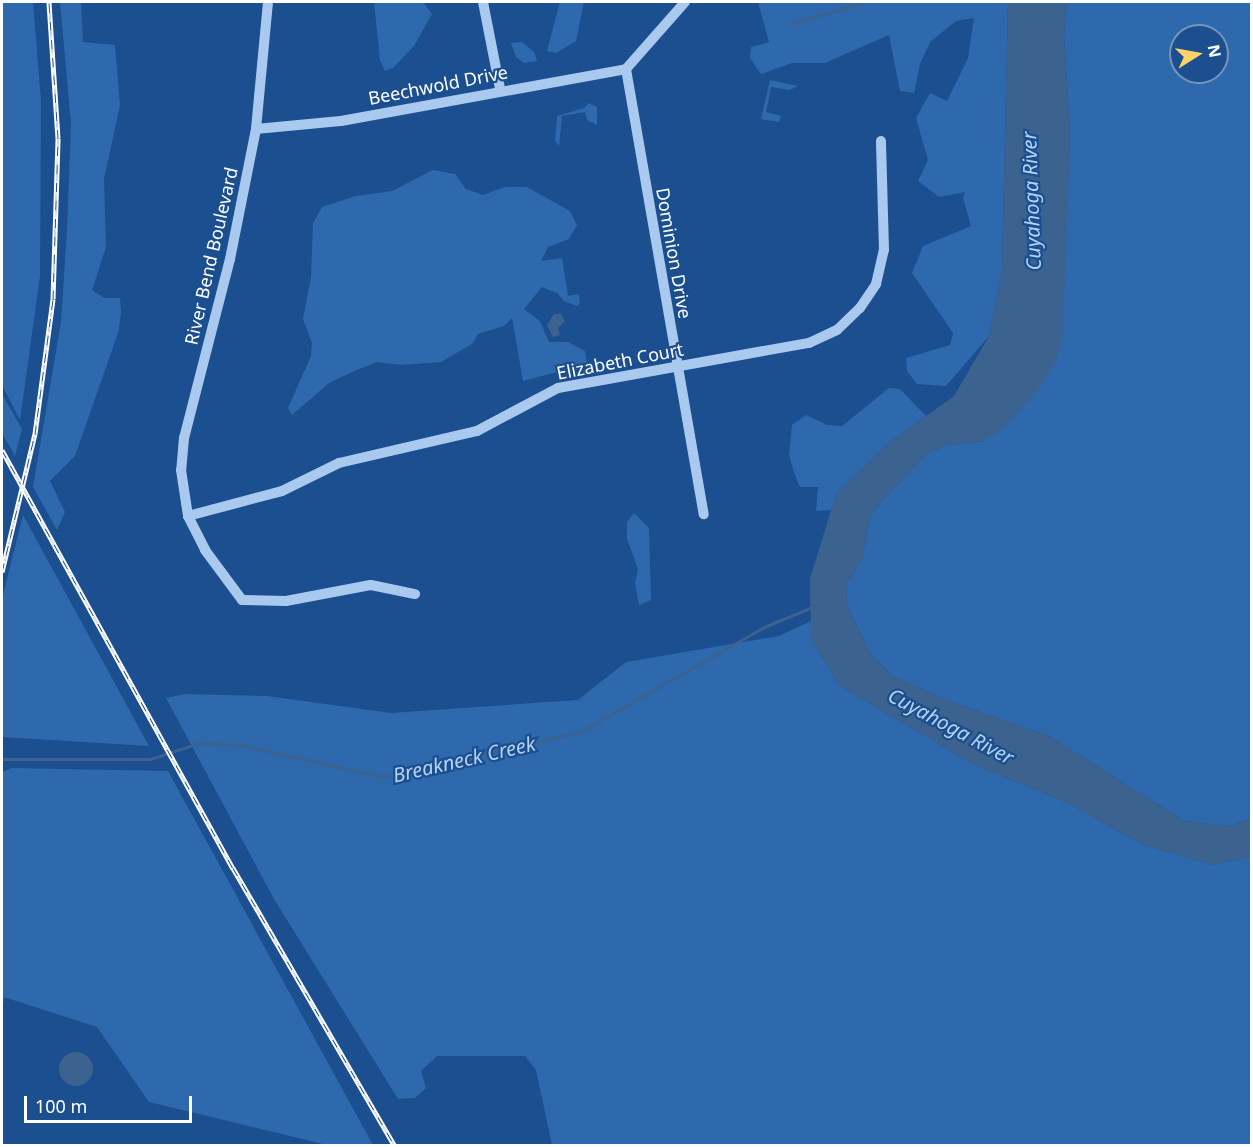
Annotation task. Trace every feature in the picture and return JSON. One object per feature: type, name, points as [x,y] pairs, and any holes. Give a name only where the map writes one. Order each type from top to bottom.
[{"type":"street","name":"River Bend Boulevard","points":[[268,2],[255,129],[230,259],[184,438],[181,470],[188,516],[205,550],[242,600],[286,601],[371,585],[415,594]]},
{"type":"street","points":[[483,2],[500,89]]},
{"type":"street","points":[[626,69],[685,2]]},
{"type":"street","name":"Beechwold Drive","points":[[255,129],[341,121],[500,89],[626,69]]},
{"type":"street","name":"Dominion Drive","points":[[626,69],[704,514]]},
{"type":"street","name":"Elizabeth Court","points":[[188,516],[282,491],[339,463],[477,431],[558,388],[809,343],[837,330],[860,308],[876,284],[884,250],[881,141]]},
{"type":"shaded area","points":[[2,2],[33,2],[41,101],[40,276],[20,420],[2,385]]},
{"type":"shaded area","points":[[60,2],[81,2],[83,42],[115,45],[120,105],[104,179],[106,247],[92,290],[104,298],[120,298],[121,311],[119,330],[75,456],[50,481],[65,512],[57,530],[33,487],[61,322],[67,230],[71,123]]},
{"type":"shaded area","points":[[374,2],[423,2],[432,14],[414,46],[393,68],[385,71],[380,60]]},
{"type":"shaded area","points":[[560,2],[584,2],[576,41],[556,53],[547,51]]},
{"type":"shaded area","points":[[758,2],[1008,2],[1002,271],[989,336],[946,386],[917,384],[907,371],[906,358],[950,345],[953,333],[912,273],[923,246],[971,226],[963,198],[965,192],[939,197],[918,181],[928,160],[916,118],[930,93],[947,101],[968,58],[974,18],[956,21],[930,42],[920,64],[914,93],[900,91],[889,35],[825,63],[792,63],[761,74],[750,58],[751,47],[769,42]]},
{"type":"shaded area","points":[[1067,2],[1251,2],[1251,819],[1229,826],[1184,821],[1049,736],[949,701],[892,676],[869,651],[847,605],[846,585],[862,560],[870,517],[880,502],[928,453],[947,445],[984,441],[1062,332],[1070,136],[1064,35]]},
{"type":"shaded area","points":[[522,42],[534,52],[537,61],[524,63],[516,57],[511,43]]},
{"type":"shaded area","points":[[770,80],[798,86],[790,90],[771,87],[766,112],[781,116],[779,122],[761,119]]},
{"type":"shaded area","points":[[589,103],[597,107],[597,125],[587,120],[585,112],[562,116],[559,146],[555,140],[557,116],[584,108]]},
{"type":"shaded area","points":[[433,170],[455,174],[466,189],[483,195],[505,187],[527,187],[570,211],[577,225],[569,239],[548,247],[541,261],[562,258],[568,296],[579,294],[580,303],[577,306],[564,301],[557,293],[542,287],[524,309],[540,321],[549,342],[568,342],[585,351],[587,364],[523,381],[512,318],[504,326],[478,334],[472,344],[441,362],[401,365],[377,362],[352,372],[329,383],[292,415],[288,408],[311,356],[312,343],[303,319],[311,277],[313,223],[322,207],[356,196],[392,191]]},
{"type":"shaded area","points":[[889,388],[900,389],[926,416],[890,442],[836,494],[831,510],[816,511],[818,487],[800,487],[789,455],[792,425],[806,415],[827,425],[842,426]]},
{"type":"shaded area","points":[[2,394],[22,429],[15,456],[2,433]]},
{"type":"shaded area","points":[[634,513],[649,528],[651,600],[639,605],[635,583],[638,569],[627,539],[627,522]]},
{"type":"shaded area","points":[[23,515],[149,746],[2,737],[2,599]]},
{"type":"shaded area","points":[[811,621],[811,639],[839,685],[973,764],[1066,802],[1144,845],[1214,865],[1251,856],[1251,1145],[552,1145],[536,1070],[525,1056],[437,1056],[421,1071],[426,1088],[415,1098],[398,1099],[274,899],[166,698],[186,694],[267,696],[391,713],[578,700],[626,662],[779,636]]},
{"type":"shaded area","points":[[12,768],[168,771],[373,1145],[327,1145],[149,1102],[97,1027],[4,997],[2,1018],[2,772]]},
{"type":"water","name":"Cuyahoga River","points":[[1008,2],[1067,2],[1064,35],[1070,136],[1063,332],[1057,359],[1039,389],[1001,430],[984,441],[947,445],[928,453],[880,502],[870,517],[862,560],[846,585],[847,605],[869,651],[892,676],[949,701],[1049,736],[1184,821],[1229,826],[1251,819],[1251,856],[1214,865],[1144,845],[1066,802],[973,764],[839,685],[811,639],[810,579],[836,494],[890,442],[954,396],[989,336],[1002,271]]},
{"type":"water","points":[[554,314],[561,314],[565,321],[558,328],[560,335],[553,337],[547,325]]},
{"type":"water","points":[[76,1052],[88,1057],[93,1069],[88,1081],[76,1086],[64,1081],[59,1069],[64,1057]]},
{"type":"waterway","points":[[789,24],[865,2]]},
{"type":"waterway","name":"Breakneck Creek","points":[[2,759],[150,759],[199,743],[240,745],[383,777],[580,732],[764,627],[812,607]]},
{"type":"railway","points":[[2,572],[35,434],[53,299],[58,138],[49,2]]},
{"type":"railway","points":[[2,450],[233,868],[395,1146]]}]
